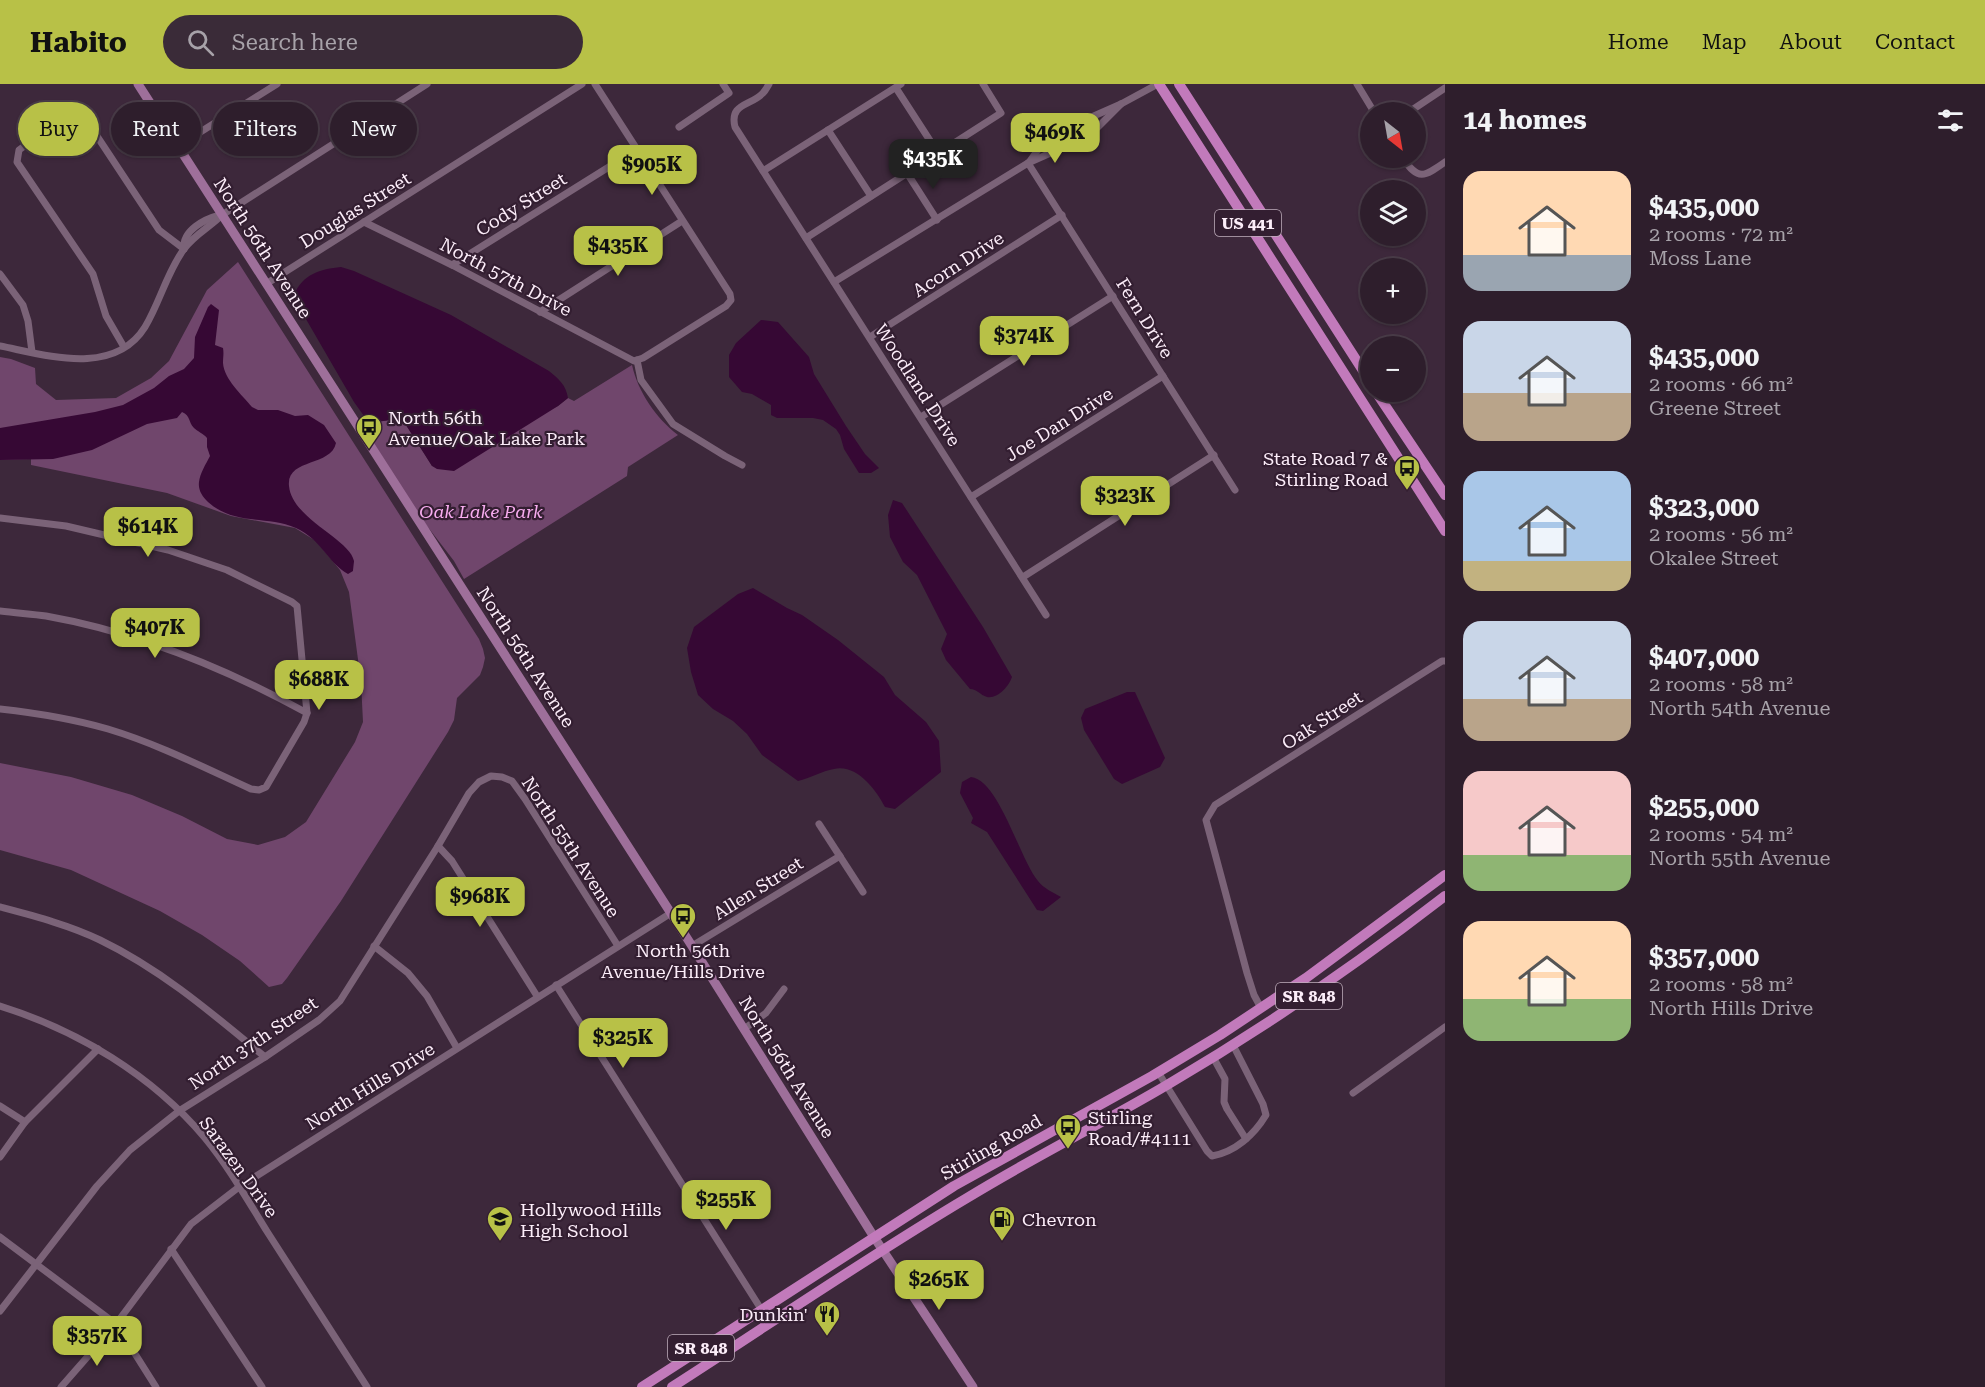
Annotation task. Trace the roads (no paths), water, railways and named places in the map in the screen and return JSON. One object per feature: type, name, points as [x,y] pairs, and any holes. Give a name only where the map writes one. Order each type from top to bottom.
[{"type":"main road","name":"US 441","points":[[1159,84],[1445,531]]},
{"type":"main road","name":"US 441","points":[[1179,84],[1360,366]]},
{"type":"main road","points":[[1273,263],[1283,262],[1298,270]]},
{"type":"main road","points":[[1383,402],[1445,495]]},
{"type":"main road","points":[[1363,403],[1372,409],[1380,410],[1385,405]]},
{"type":"main road","name":"Stirling Road","points":[[642,1387],[976,1173],[1158,1072],[1261,1008],[1445,875]]},
{"type":"main road","points":[[1425,912],[1434,895],[1432,885]]},
{"type":"main road","name":"Stirling Road","points":[[672,1387],[966,1198],[1167,1086],[1293,1007],[1445,896]]},
{"type":"main road","points":[[751,1336],[760,1318],[761,1309]]},
{"type":"street","name":"North 56th Avenue","points":[[138,84],[150,102]]},
{"type":"street","points":[[201,132],[277,84]]},
{"type":"street","points":[[0,346],[59,359],[92,359],[124,347],[144,328],[195,232],[427,84]]},
{"type":"street","name":"Douglas Street","points":[[266,284],[582,84]]},
{"type":"street","points":[[596,84],[730,294],[731,300],[726,306],[642,358],[635,360],[641,380],[673,424],[742,465]]},
{"type":"street","points":[[679,127],[729,93],[723,84]]},
{"type":"street","name":"Woodland Drive","points":[[769,84],[763,93],[736,109],[733,118],[735,127],[1046,615]]},
{"type":"street","points":[[806,238],[1001,113],[983,84]]},
{"type":"street","points":[[1086,119],[1159,84]]},
{"type":"street","points":[[1357,84],[1368,102]]},
{"type":"street","points":[[763,171],[899,86],[938,153]]},
{"type":"street","points":[[1424,102],[1445,88]]},
{"type":"street","points":[[834,282],[1028,163],[1079,139],[1098,127],[1121,104]]},
{"type":"street","points":[[124,347],[106,316],[93,274],[17,162],[19,150],[50,128],[80,114],[87,121],[159,230],[184,249]]},
{"type":"street","points":[[1028,163],[1040,147],[1079,123]]},
{"type":"street","points":[[1072,128],[1079,139]]},
{"type":"street","points":[[828,130],[871,196]]},
{"type":"street","name":"Cody Street","points":[[452,265],[636,150]]},
{"type":"street","name":"North 56th Avenue","points":[[184,156],[671,913],[874,1237],[973,1387]]},
{"type":"street","points":[[1409,168],[1412,172],[1422,176],[1445,162]]},
{"type":"street","name":"Fern Drive","points":[[1028,163],[1235,490]]},
{"type":"street","points":[[907,173],[937,220]]},
{"type":"street","name":"Acorn Drive","points":[[870,337],[1062,215]]},
{"type":"street","points":[[540,312],[682,221]]},
{"type":"street","name":"North 57th Drive","points":[[364,222],[635,360]]},
{"type":"street","points":[[0,274],[23,305],[28,321],[32,352]]},
{"type":"street","points":[[921,417],[1113,296]]},
{"type":"street","name":"Joe Dan Drive","points":[[972,497],[1163,376]]},
{"type":"street","points":[[1023,577],[1214,455]]},
{"type":"street","points":[[0,518],[66,526],[168,550],[227,570],[292,602],[297,606],[307,713],[266,787],[260,790],[251,789],[178,755],[109,729],[48,715],[0,709]]},
{"type":"street","points":[[0,611],[45,616],[103,630],[178,653],[255,686],[307,713]]},
{"type":"street","name":"Oak Street","points":[[1261,1008],[1248,976],[1206,820],[1215,805],[1445,661]]},
{"type":"street","name":"North 37th Street","points":[[0,1311],[97,1186],[130,1150],[179,1111],[320,1020],[340,1000],[470,793],[479,782],[491,776]]},
{"type":"street","name":"North 55th Avenue","points":[[491,776],[512,781],[618,946]]},
{"type":"street","points":[[819,824],[863,892]]},
{"type":"street","points":[[438,846],[452,861],[537,996]]},
{"type":"street","name":"Allen Street","points":[[692,946],[840,856]]},
{"type":"street","points":[[0,907],[42,918],[100,940],[157,972],[265,1057]]},
{"type":"street","name":"North Hills Drive","points":[[115,1320],[191,1224],[239,1187],[671,913]]},
{"type":"street","points":[[374,946],[408,973],[427,996],[457,1048]]},
{"type":"street","points":[[556,985],[761,1309]]},
{"type":"street","points":[[744,1029],[765,1013],[784,990]]},
{"type":"street","name":"Sarazen Drive","points":[[0,1006],[57,1027],[98,1049],[152,1087],[179,1111],[205,1139],[239,1187],[367,1387]]},
{"type":"street","points":[[1353,1093],[1445,1027]]},
{"type":"street","points":[[1158,1072],[1212,1156],[1221,1155],[1258,1129],[1266,1115],[1263,1104],[1233,1045]]},
{"type":"street","points":[[0,1157],[25,1122],[98,1049]]},
{"type":"street","points":[[1213,1057],[1225,1079],[1224,1102],[1246,1139]]},
{"type":"street","points":[[0,1106],[25,1122]]},
{"type":"street","points":[[0,1237],[122,1325],[120,1330],[156,1387]]},
{"type":"street","points":[[171,1249],[262,1387]]},
{"type":"street","points":[[62,1387],[111,1329],[110,1324],[115,1320]]},
{"type":"street","points":[[111,1329],[114,1332],[120,1330]]},
{"type":"place","name":"North 56th Avenue/Oak Lake Park","points":[[369,450]]},
{"type":"place","name":"State Road 7 & Stirling Road","points":[[1407,491]]},
{"type":"place","name":"North 56th Avenue/Hills Drive","points":[[683,939]]},
{"type":"place","name":"Stirling Road/#4111","points":[[1068,1150]]},
{"type":"place","name":"Hollywood Hills High School","points":[[500,1242]]},
{"type":"place","name":"Chevron","points":[[1002,1242]]},
{"type":"place","name":"Dunkin'","points":[[827,1337]]},
{"type":"park label","name":"Oak Lake Park","points":[[481,511]]}]
